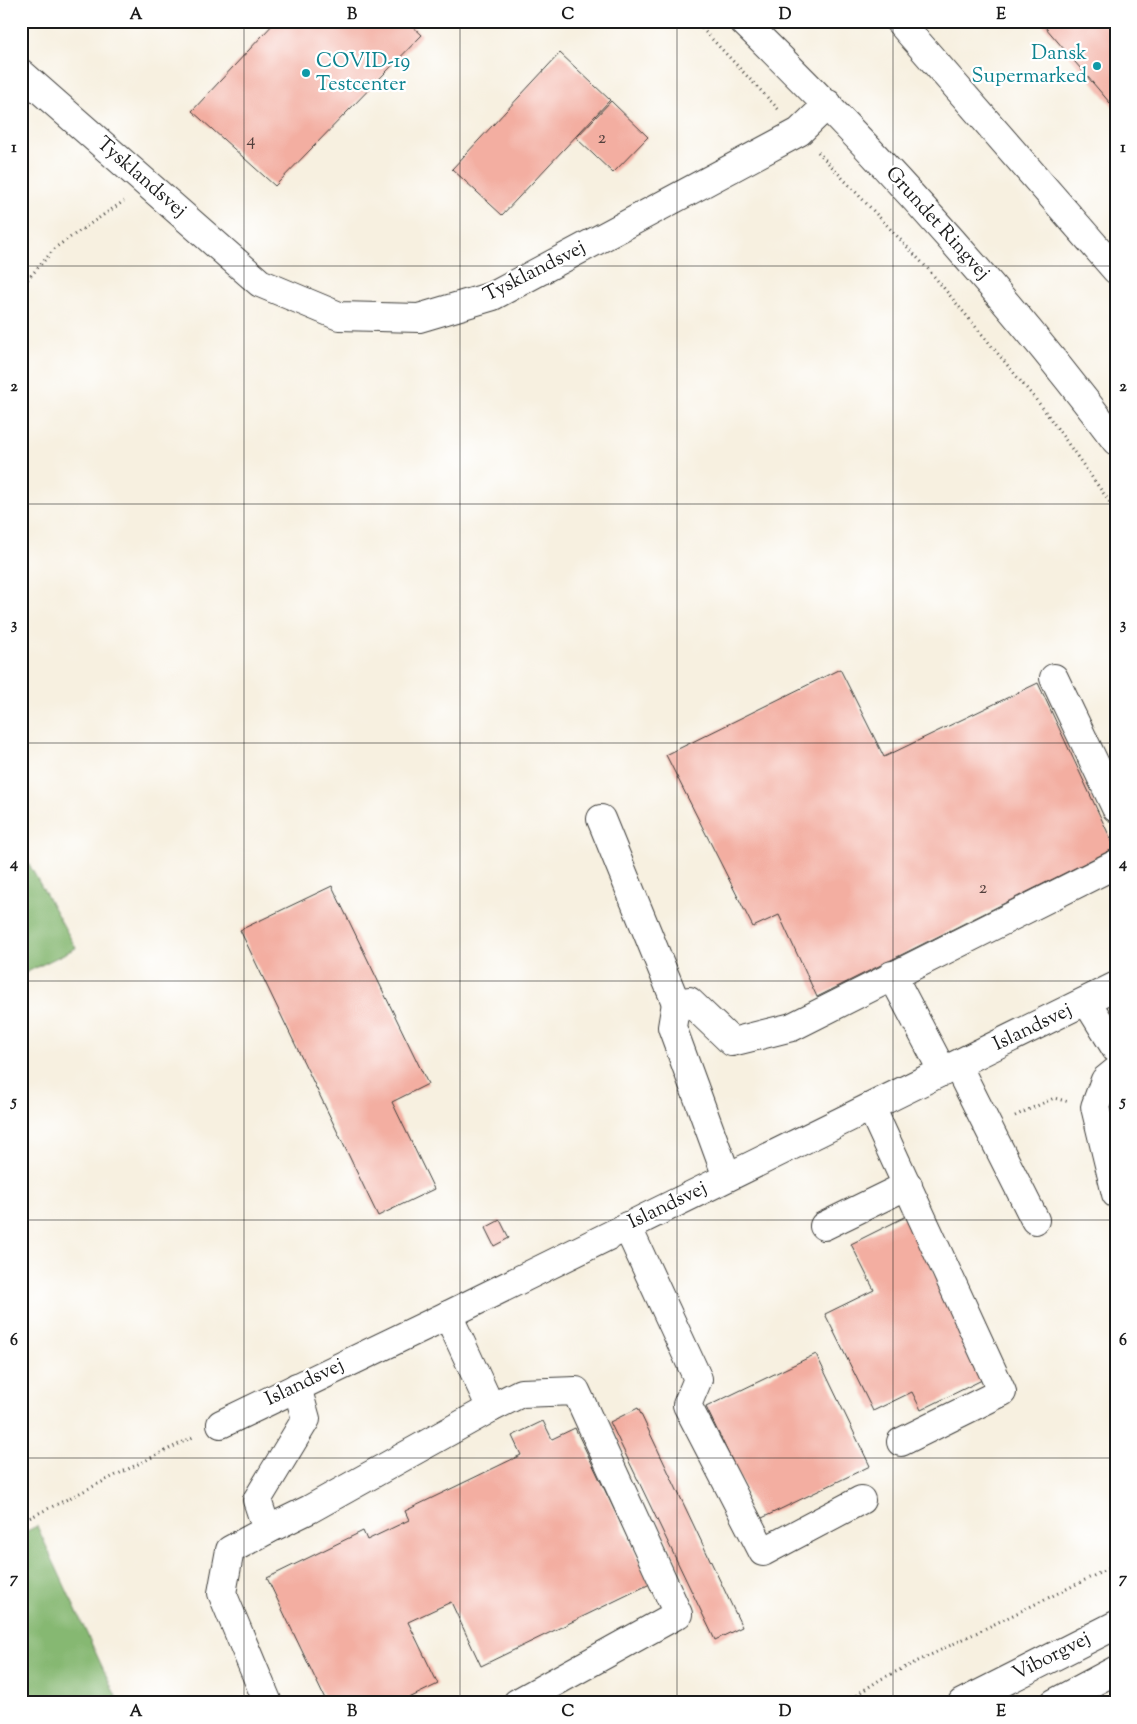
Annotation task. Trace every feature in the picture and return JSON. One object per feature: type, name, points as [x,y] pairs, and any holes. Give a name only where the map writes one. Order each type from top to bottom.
[{"type":"street","name":"Grundet Ringvej","points":[[743,21],[828,104],[942,228],[1066,375],[1116,441]]},
{"type":"street","points":[[899,21],[1116,270]]},
{"type":"street","name":"Tysklandsvej","points":[[21,74],[260,283],[339,316],[419,318],[493,296],[799,132],[828,104]]},
{"type":"street","points":[[1054,678],[1116,808]]},
{"type":"street","points":[[601,819],[676,1004],[672,1027],[727,1177]]},
{"type":"street","points":[[676,1004],[689,1001],[732,1042],[792,1027],[892,975],[1116,864]]},
{"type":"street","points":[[892,975],[989,1128],[1036,1220]]},
{"type":"street","name":"Islandsvej","points":[[221,1424],[448,1315],[1087,1002],[1116,986]]},
{"type":"street","points":[[1087,1002],[1116,1049]]},
{"type":"street","points":[[1116,1071],[1105,1080],[1095,1107],[1116,1194]]},
{"type":"street","points":[[872,1107],[1002,1392],[901,1442]]},
{"type":"street","points":[[824,1226],[908,1185]]},
{"type":"street","points":[[627,1226],[698,1379],[687,1405],[763,1552],[861,1500]]},
{"type":"street","points":[[448,1315],[491,1408]]},
{"type":"street","points":[[267,1530],[257,1500],[306,1418],[297,1387]]},
{"type":"street","points":[[268,1703],[222,1593],[230,1550],[310,1509],[521,1393],[576,1391],[678,1614],[517,1703]]},
{"type":"street","name":"Viborgvej","points":[[962,1703],[1116,1625]]},
{"type":"street","name":"Viborgvej","points":[[1056,1702],[1116,1670]]},
{"type":"path","points":[[695,21],[928,269],[1042,407],[1116,511]]},
{"type":"path","points":[[21,286],[56,247],[129,198],[143,180]]},
{"type":"path","points":[[989,1128],[1054,1098],[1095,1107]]},
{"type":"path","points":[[21,1522],[221,1424]]},
{"type":"path","points":[[844,1703],[881,1680],[1116,1565]]},
{"type":"green space","points":[[21,850],[76,948],[21,975]]},
{"type":"green space","points":[[37,1526],[119,1703],[21,1703],[21,1534]]},
{"type":"building","name":"COVID-19 Testcenter","points":[[276,21],[407,21],[422,35],[275,186],[192,111]]},
{"type":"building","name":"Dansk Supermarked","points":[[1040,21],[1116,21],[1116,110]]},
{"type":"building","points":[[560,53],[610,100],[502,215],[452,169]]},
{"type":"building","points":[[611,101],[648,137],[613,173],[576,138]]},
{"type":"building","points":[[840,669],[884,757],[1038,683],[1115,848],[817,997],[779,915],[753,927],[666,755]]},
{"type":"building","points":[[332,886],[428,1084],[392,1102],[434,1189],[378,1216],[240,930]]},
{"type":"building","points":[[907,1216],[986,1378],[921,1410],[912,1392],[873,1411],[825,1314],[874,1290],[851,1244]]},
{"type":"building","points":[[500,1220],[509,1238],[494,1246],[485,1228]]},
{"type":"building","points":[[816,1354],[870,1466],[760,1519],[706,1407]]},
{"type":"building","points":[[638,1408],[742,1627],[715,1640],[610,1422]]},
{"type":"building","points":[[543,1421],[552,1439],[575,1428],[650,1584],[481,1666],[451,1602],[408,1622],[438,1684],[399,1703],[327,1703],[267,1578],[363,1531],[367,1540],[409,1520],[405,1511],[521,1455],[512,1436]]},
{"type":"place","name":"Dansk Supermarked","points":[[1097,66]]},
{"type":"place","name":"COVID-19 Testcenter","points":[[306,73]]}]
